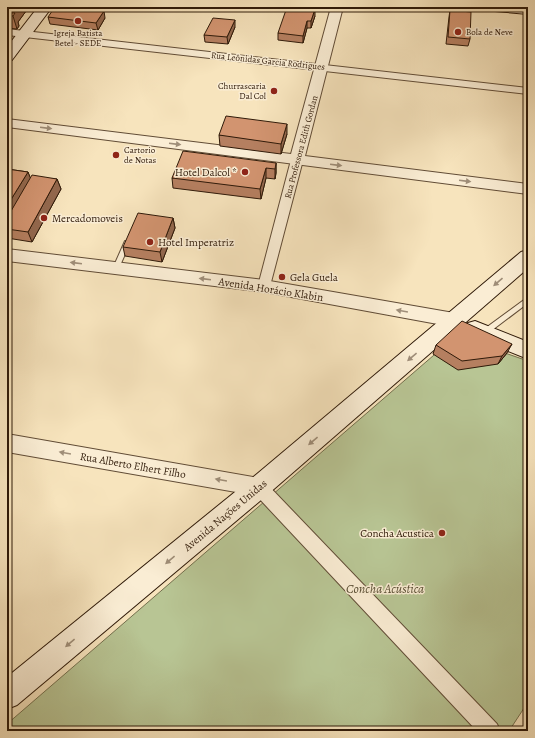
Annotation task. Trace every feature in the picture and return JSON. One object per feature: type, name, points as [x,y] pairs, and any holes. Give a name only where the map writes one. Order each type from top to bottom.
[{"type":"main road","points":[[7,57],[45,7]]},
{"type":"main road","points":[[494,7],[528,10]]},
{"type":"main road","name":"Avenida Nações Unidas","points":[[7,695],[259,487],[528,256]]},
{"type":"main road","name":"Avenida Horácio Klabin","points":[[448,326],[484,332],[528,351]]},
{"type":"street","name":"Rua Professora Edith Gordan","points":[[264,286],[337,7]]},
{"type":"street","name":"Rua Leônidas Garcia Rodrigues","points":[[7,32],[528,91]]},
{"type":"street","points":[[7,123],[528,189]]},
{"type":"street","name":"Avenida Horácio Klabin","points":[[7,255],[264,286],[448,326]]},
{"type":"street","name":"Rua Alberto Elhert Filho","points":[[7,443],[259,487]]},
{"type":"street","points":[[259,487],[490,731]]},
{"type":"lane","points":[[116,268],[129,239]]},
{"type":"lane","points":[[484,332],[528,300]]},
{"type":"green space","name":"Concha Acústica","points":[[456,336],[528,361],[528,702],[509,731],[7,731],[7,724]]},
{"type":"building","points":[[7,7],[16,7],[11,13],[15,13],[13,16],[7,15]]},
{"type":"building","points":[[55,7],[71,7],[104,11],[96,23],[48,17]]},
{"type":"building","points":[[287,7],[315,9],[311,21],[307,21],[303,36],[278,33]]},
{"type":"building","name":"Bola de Neve","points":[[450,10],[471,12],[470,39],[448,37]]},
{"type":"building","points":[[213,18],[235,20],[227,37],[204,35]]},
{"type":"building","points":[[226,116],[287,124],[281,144],[219,135]]},
{"type":"building","points":[[183,151],[276,163],[275,169],[266,168],[260,189],[172,178]]},
{"type":"building","points":[[7,169],[28,172],[7,206]]},
{"type":"building","points":[[32,175],[57,179],[28,232],[7,229],[7,218]]},
{"type":"building","name":"Hotel Imperatriz","points":[[138,213],[173,218],[160,252],[123,247]]},
{"type":"building","points":[[462,321],[512,344],[502,356],[462,361],[436,345]]},
{"type":"place","name":"Igreja Batista Betel - SEDE","points":[[78,21]]},
{"type":"place","name":"Bola de Neve","points":[[458,32]]},
{"type":"place","name":"Churrascaria Dal Col","points":[[274,91]]},
{"type":"place","name":"Cartorio de Notas","points":[[116,155]]},
{"type":"place","name":"Hotel Dalcol *","points":[[245,172]]},
{"type":"place","name":"Mercadomoveis","points":[[44,218]]},
{"type":"place","name":"Hotel Imperatriz","points":[[150,242]]},
{"type":"place","name":"Gela Guela","points":[[282,277]]},
{"type":"place","name":"Concha Acustica","points":[[442,533]]}]
